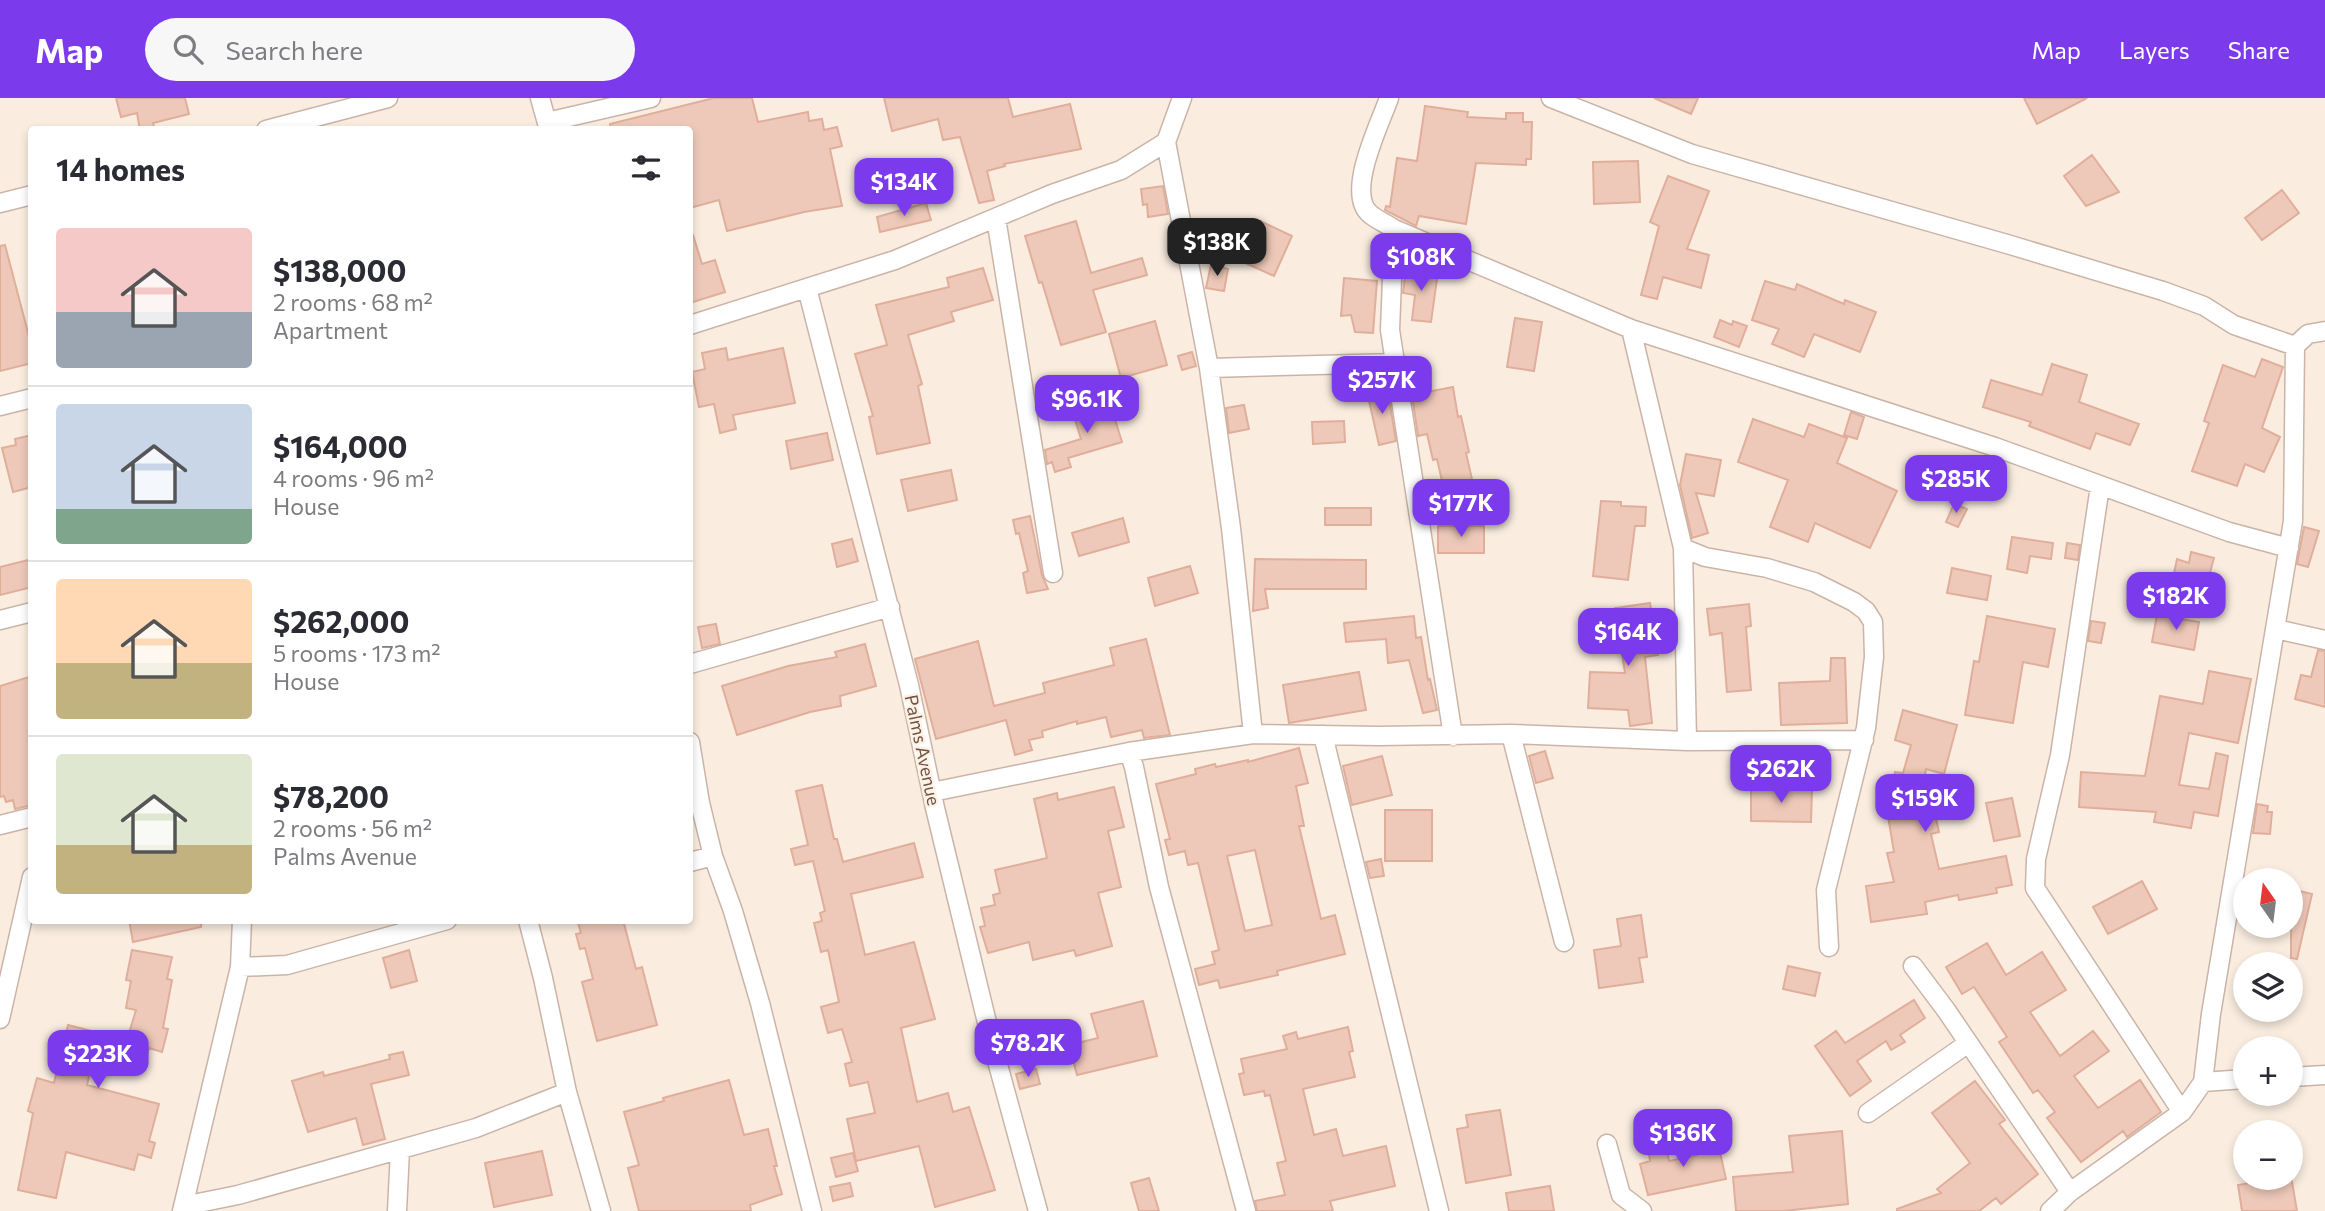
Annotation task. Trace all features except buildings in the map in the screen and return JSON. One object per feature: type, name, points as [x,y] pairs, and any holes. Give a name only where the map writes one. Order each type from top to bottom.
[{"type":"street","points":[[278,126],[346,103],[388,98]]},
{"type":"street","points":[[540,98],[548,126],[650,98]]},
{"type":"street","points":[[1182,98],[1166,142],[1209,368],[1231,528],[1253,734]]},
{"type":"street","points":[[1389,98],[1360,180],[1360,197],[1368,213],[1394,229],[1632,329],[1995,447],[2229,532],[2289,548]]},
{"type":"street","points":[[1551,98],[1692,154],[2163,291],[2204,306],[2234,325],[2295,346]]},
{"type":"street","points":[[693,324],[895,260],[1121,170],[1166,142]]},
{"type":"street","points":[[0,203],[28,196]]},
{"type":"street","points":[[996,218],[1053,573]]},
{"type":"street","points":[[1394,229],[1390,330],[1453,736]]},
{"type":"street","name":"Palms Avenue","points":[[807,288],[890,607],[991,1039],[1038,1211]]},
{"type":"street","points":[[1632,329],[1683,548],[1686,741]]},
{"type":"street","points":[[2050,1211],[2070,1192],[2182,1112],[2203,1082],[2211,1014],[2293,522],[2295,346],[2308,334],[2325,331]]},
{"type":"street","points":[[1209,368],[1395,363]]},
{"type":"street","points":[[0,407],[28,399]]},
{"type":"street","points":[[2100,486],[2060,755],[2036,859],[2035,888],[2182,1112]]},
{"type":"street","points":[[1683,548],[1705,557],[1767,568],[1814,582],[1854,602],[1866,611],[1873,622],[1874,657],[1864,740],[1826,890],[1829,947]]},
{"type":"street","points":[[693,663],[890,607]]},
{"type":"street","points":[[0,620],[28,613]]},
{"type":"street","points":[[2276,629],[2325,640]]},
{"type":"street","points":[[932,792],[1129,752],[1253,734],[1511,734],[1686,741],[1864,740]]},
{"type":"street","points":[[1511,734],[1564,942]]},
{"type":"street","points":[[1323,735],[1439,1211]]},
{"type":"street","points":[[1129,752],[1159,887],[1246,1211]]},
{"type":"street","points":[[693,762],[699,803],[713,856],[733,911],[760,1003],[812,1211]]},
{"type":"street","points":[[0,825],[28,818]]},
{"type":"street","points":[[693,861],[713,856]]},
{"type":"street","points":[[0,1019],[28,895]]},
{"type":"street","points":[[242,924],[240,967],[183,1208],[476,1128],[567,1093]]},
{"type":"street","points":[[240,967],[287,965],[433,924]]},
{"type":"street","points":[[529,924],[567,1093],[601,1211]]},
{"type":"street","points":[[1913,966],[2070,1192]]},
{"type":"street","points":[[1868,1114],[1968,1044]]},
{"type":"street","points":[[2303,1076],[2325,1074]]},
{"type":"street","points":[[2203,1082],[2233,1080]]},
{"type":"street","points":[[1607,1144],[1621,1195],[1642,1211]]},
{"type":"street","points":[[397,1211],[400,1150]]}]
